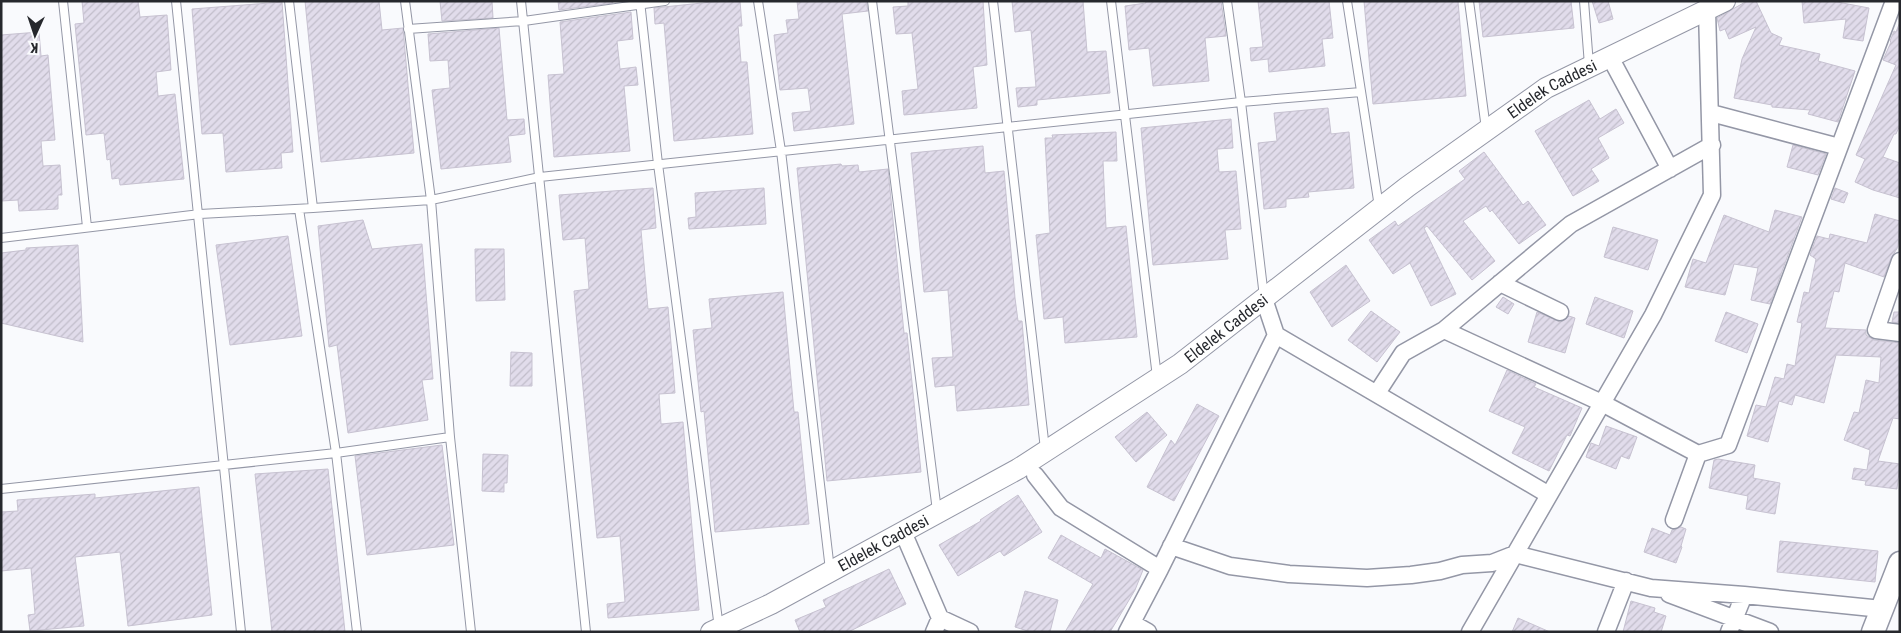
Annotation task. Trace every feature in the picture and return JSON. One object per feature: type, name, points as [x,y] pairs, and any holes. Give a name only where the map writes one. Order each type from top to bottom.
[{"type":"main road","points":[[1872,632],[1900,564]]},
{"type":"street","name":"Eldelek Caddesi","points":[[715,630],[771,604],[1018,469],[1180,364],[1380,209],[1546,88],[1725,1]]},
{"type":"street","points":[[1444,330],[1602,404],[1698,454],[1728,445],[1894,1]]},
{"type":"street","points":[[1470,632],[1653,315],[1712,195],[1707,10]]},
{"type":"street","points":[[1610,57],[1670,169]]},
{"type":"street","points":[[1711,113],[1839,147]]},
{"type":"street","points":[[1377,393],[1403,353],[1444,330],[1571,224],[1712,145]]},
{"type":"street","points":[[1900,262],[1876,330],[1900,333]]},
{"type":"street","points":[[1500,283],[1560,312]]},
{"type":"street","points":[[1264,299],[1276,336],[1377,393],[1548,495]]},
{"type":"street","points":[[1148,632],[1129,627],[1160,569],[1276,336]]},
{"type":"street","points":[[1674,520],[1698,454]]},
{"type":"street","points":[[1035,475],[1061,508],[1160,569]]},
{"type":"street","points":[[902,532],[937,625],[970,632]]},
{"type":"street","points":[[1171,546],[1230,566],[1289,574],[1367,578],[1410,575],[1440,571],[1462,565],[1492,563],[1515,554],[1651,588],[1732,626],[1770,632]]},
{"type":"street","points":[[1606,632],[1626,581]]},
{"type":"street","points":[[1651,588],[1744,594],[1882,609]]},
{"type":"street","points":[[1732,626],[1744,594]]},
{"type":"lane","points":[[63,1],[87,228]]},
{"type":"lane","points":[[176,1],[200,214],[223,465],[241,632]]},
{"type":"lane","points":[[289,1],[313,208]]},
{"type":"lane","points":[[405,1],[431,200],[450,437],[471,632]]},
{"type":"lane","points":[[521,1],[586,632]]},
{"type":"lane","points":[[408,29],[524,21],[640,3],[665,1]]},
{"type":"lane","points":[[758,1],[781,151],[830,572]]},
{"type":"lane","points":[[872,1],[937,513]]},
{"type":"lane","points":[[993,1],[1046,451]]},
{"type":"lane","points":[[1111,1],[1158,378]]},
{"type":"lane","points":[[1227,1],[1242,102],[1264,299]]},
{"type":"lane","points":[[1347,1],[1380,209]]},
{"type":"lane","points":[[1469,1],[1486,131]]},
{"type":"lane","points":[[1584,1],[1589,67]]},
{"type":"lane","points":[[640,3],[715,630]]},
{"type":"lane","points":[[1,238],[200,214],[431,200],[540,177],[1124,114],[1361,92]]},
{"type":"lane","points":[[299,209],[336,453],[357,632]]},
{"type":"lane","points":[[1,489],[336,453],[450,437]]},
{"type":"building","points":[[82,1],[138,1],[140,17],[167,15],[171,70],[156,72],[158,96],[175,94],[184,179],[120,185],[119,178],[112,179],[110,159],[107,160],[104,133],[86,135],[75,24],[84,23]]},
{"type":"building","points":[[305,1],[379,1],[382,30],[403,28],[414,153],[321,162]]},
{"type":"building","points":[[440,1],[492,1],[493,18],[442,21]]},
{"type":"building","points":[[558,1],[612,1],[613,3],[559,10]]},
{"type":"building","points":[[721,1],[740,1],[742,26],[738,26],[741,62],[747,62],[753,134],[674,141],[664,23],[655,24],[654,8]]},
{"type":"building","points":[[797,1],[866,1],[868,11],[842,14],[854,124],[794,131],[792,113],[811,111],[808,88],[780,90],[774,35],[788,33],[786,20],[799,19]]},
{"type":"building","points":[[908,1],[983,1],[987,65],[973,67],[977,108],[904,115],[902,91],[918,89],[912,33],[896,34],[893,7],[908,6]]},
{"type":"building","points":[[1012,1],[1083,1],[1087,52],[1106,51],[1110,93],[1037,100],[1037,105],[1018,107],[1016,88],[1036,87],[1031,30],[1015,32]]},
{"type":"building","points":[[1145,1],[1221,1],[1226,36],[1205,38],[1209,81],[1153,86],[1149,48],[1129,50],[1125,6],[1146,3]]},
{"type":"building","points":[[1258,1],[1329,1],[1333,38],[1322,39],[1325,66],[1269,72],[1268,59],[1251,61],[1250,48],[1263,47]]},
{"type":"building","points":[[1364,1],[1458,1],[1466,96],[1373,104]]},
{"type":"building","points":[[1479,1],[1571,1],[1574,28],[1483,37]]},
{"type":"building","points":[[1592,1],[1608,1],[1613,19],[1599,23]]},
{"type":"building","points":[[1747,1],[1756,1],[1771,33],[1782,38],[1779,45],[1820,54],[1818,61],[1855,71],[1838,122],[1808,114],[1810,110],[1772,107],[1772,105],[1734,98],[1742,59],[1756,27],[1729,39],[1725,29],[1720,31],[1717,18]]},
{"type":"building","points":[[1802,1],[1832,1],[1869,8],[1863,41],[1843,38],[1846,19],[1804,23]]},
{"type":"building","points":[[282,2],[293,152],[281,153],[282,168],[226,172],[223,133],[202,134],[192,9]]},
{"type":"building","points":[[631,12],[633,39],[617,41],[620,69],[636,67],[638,85],[624,86],[630,151],[554,157],[548,75],[564,74],[560,22]]},
{"type":"building","points":[[1900,22],[1900,125],[1883,157],[1900,163],[1900,198],[1873,190],[1855,182],[1865,159],[1856,155],[1896,65],[1883,60],[1894,31],[1896,32]]},
{"type":"building","points":[[499,28],[507,120],[524,119],[525,134],[508,136],[511,162],[441,169],[432,90],[450,88],[448,60],[430,61],[428,34]]},
{"type":"building","points":[[39,32],[41,56],[48,55],[55,140],[41,141],[43,166],[60,165],[62,195],[58,195],[58,209],[19,211],[18,200],[1,201],[1,35]]},
{"type":"building","points":[[1589,100],[1600,119],[1616,109],[1624,123],[1598,138],[1609,158],[1591,169],[1599,181],[1573,196],[1535,131]]},
{"type":"building","points":[[1328,108],[1331,134],[1349,132],[1354,188],[1308,192],[1309,197],[1286,199],[1286,207],[1264,209],[1258,143],[1277,141],[1274,113]]},
{"type":"building","points":[[1231,119],[1233,148],[1217,149],[1219,172],[1236,171],[1241,229],[1225,230],[1228,259],[1153,265],[1141,128]]},
{"type":"building","points":[[1116,132],[1117,161],[1103,161],[1106,228],[1126,226],[1137,337],[1065,343],[1063,317],[1044,319],[1036,235],[1050,233],[1045,138],[1053,138],[1052,135]]},
{"type":"building","points":[[1793,145],[1826,154],[1818,175],[1787,167]]},
{"type":"building","points":[[983,146],[985,173],[1004,171],[1015,298],[1018,321],[1022,321],[1029,405],[957,411],[955,385],[935,387],[932,358],[953,357],[948,290],[924,292],[911,153]]},
{"type":"building","points":[[1484,152],[1523,205],[1528,201],[1546,225],[1519,244],[1492,210],[1490,212],[1486,206],[1463,221],[1495,261],[1472,280],[1427,226],[1424,228],[1456,294],[1431,306],[1410,263],[1393,274],[1369,240],[1395,221],[1398,226],[1465,179],[1459,171]]},
{"type":"building","points":[[841,164],[842,166],[858,165],[859,172],[888,169],[904,333],[907,333],[921,472],[827,481],[797,168]]},
{"type":"building","points":[[653,188],[656,228],[641,230],[648,309],[668,307],[675,393],[659,394],[661,424],[683,422],[699,610],[608,618],[607,604],[625,602],[620,536],[597,538],[574,291],[589,289],[585,238],[563,240],[559,195]]},
{"type":"building","points":[[764,188],[766,224],[689,229],[688,218],[696,217],[695,193]]},
{"type":"building","points":[[1835,188],[1848,193],[1844,203],[1831,199]]},
{"type":"building","points":[[1775,210],[1802,217],[1770,304],[1751,300],[1758,268],[1734,264],[1725,295],[1685,287],[1693,259],[1706,263],[1724,215],[1769,232]]},
{"type":"building","points":[[1875,214],[1900,221],[1898,247],[1891,258],[1884,277],[1845,263],[1839,292],[1834,291],[1825,328],[1866,330],[1866,335],[1874,340],[1900,343],[1900,419],[1893,418],[1878,461],[1900,464],[1897,489],[1865,485],[1866,481],[1852,479],[1854,468],[1867,470],[1870,450],[1844,440],[1854,412],[1859,413],[1866,380],[1879,383],[1881,357],[1836,355],[1824,403],[1795,395],[1792,405],[1779,401],[1768,442],[1747,436],[1756,405],[1766,407],[1775,377],[1784,379],[1787,364],[1795,366],[1802,323],[1797,322],[1804,292],[1809,293],[1816,259],[1810,255],[1817,236],[1829,239],[1830,234],[1867,243]]},
{"type":"building","points":[[363,220],[372,249],[422,244],[433,379],[422,380],[428,420],[348,433],[337,345],[329,347],[318,226]]},
{"type":"building","points":[[1613,227],[1658,240],[1648,270],[1604,257]]},
{"type":"building","points":[[288,236],[302,336],[230,345],[216,245]]},
{"type":"building","points":[[78,245],[83,342],[1,323],[1,253],[26,250],[26,248]]},
{"type":"building","points":[[475,249],[504,249],[505,300],[476,301]]},
{"type":"building","points":[[1346,265],[1370,301],[1332,327],[1310,292]]},
{"type":"building","points":[[783,292],[794,412],[798,412],[809,524],[715,532],[704,411],[701,412],[693,330],[712,328],[709,299]]},
{"type":"building","points":[[1503,297],[1514,304],[1508,314],[1496,307]]},
{"type":"building","points":[[1595,297],[1633,311],[1624,338],[1586,324]]},
{"type":"building","points":[[1371,311],[1400,332],[1377,362],[1348,340]]},
{"type":"building","points":[[1537,312],[1560,322],[1569,316],[1575,318],[1565,353],[1528,342]]},
{"type":"building","points":[[1726,312],[1758,324],[1747,353],[1715,341]]},
{"type":"building","points":[[1894,312],[1900,312],[1900,323],[1892,322]]},
{"type":"building","points":[[511,352],[532,353],[532,386],[510,386]]},
{"type":"building","points":[[1507,370],[1536,384],[1534,387],[1582,408],[1570,436],[1567,435],[1549,471],[1512,453],[1525,427],[1489,411]]},
{"type":"building","points":[[1197,404],[1219,416],[1174,501],[1147,487],[1171,440],[1175,445]]},
{"type":"building","points":[[1147,412],[1167,435],[1136,462],[1115,437]]},
{"type":"building","points":[[1606,426],[1637,437],[1629,459],[1621,456],[1616,469],[1586,457],[1591,443],[1599,446]]},
{"type":"building","points":[[442,445],[454,545],[367,555],[355,456]]},
{"type":"building","points":[[483,454],[508,455],[507,483],[504,483],[504,492],[482,491]]},
{"type":"building","points":[[1714,460],[1755,465],[1753,478],[1780,483],[1775,514],[1746,509],[1748,496],[1709,488]]},
{"type":"building","points":[[328,469],[345,632],[272,632],[255,474]]},
{"type":"building","points":[[199,487],[212,615],[128,626],[120,552],[75,557],[84,626],[30,631],[28,615],[35,614],[31,568],[1,571],[1,512],[18,511],[17,500],[95,494],[95,498]]},
{"type":"building","points":[[1018,495],[1042,532],[1004,556],[1000,551],[958,576],[939,545],[981,521]]},
{"type":"building","points":[[1681,527],[1686,529],[1676,563],[1644,552],[1652,528],[1670,535],[1672,530]]},
{"type":"building","points":[[1061,535],[1101,558],[1105,549],[1143,570],[1135,590],[1110,632],[1065,632],[1093,584],[1048,558]]},
{"type":"building","points":[[1780,541],[1878,551],[1875,582],[1777,572]]},
{"type":"building","points":[[889,569],[906,604],[848,632],[800,632],[795,620],[826,607],[823,600]]},
{"type":"building","points":[[1025,591],[1058,600],[1050,632],[1031,632],[1015,627]]},
{"type":"building","points":[[1631,601],[1655,608],[1654,612],[1666,616],[1661,632],[1623,632]]},
{"type":"building","points":[[1518,618],[1550,632],[1512,632]]}]
